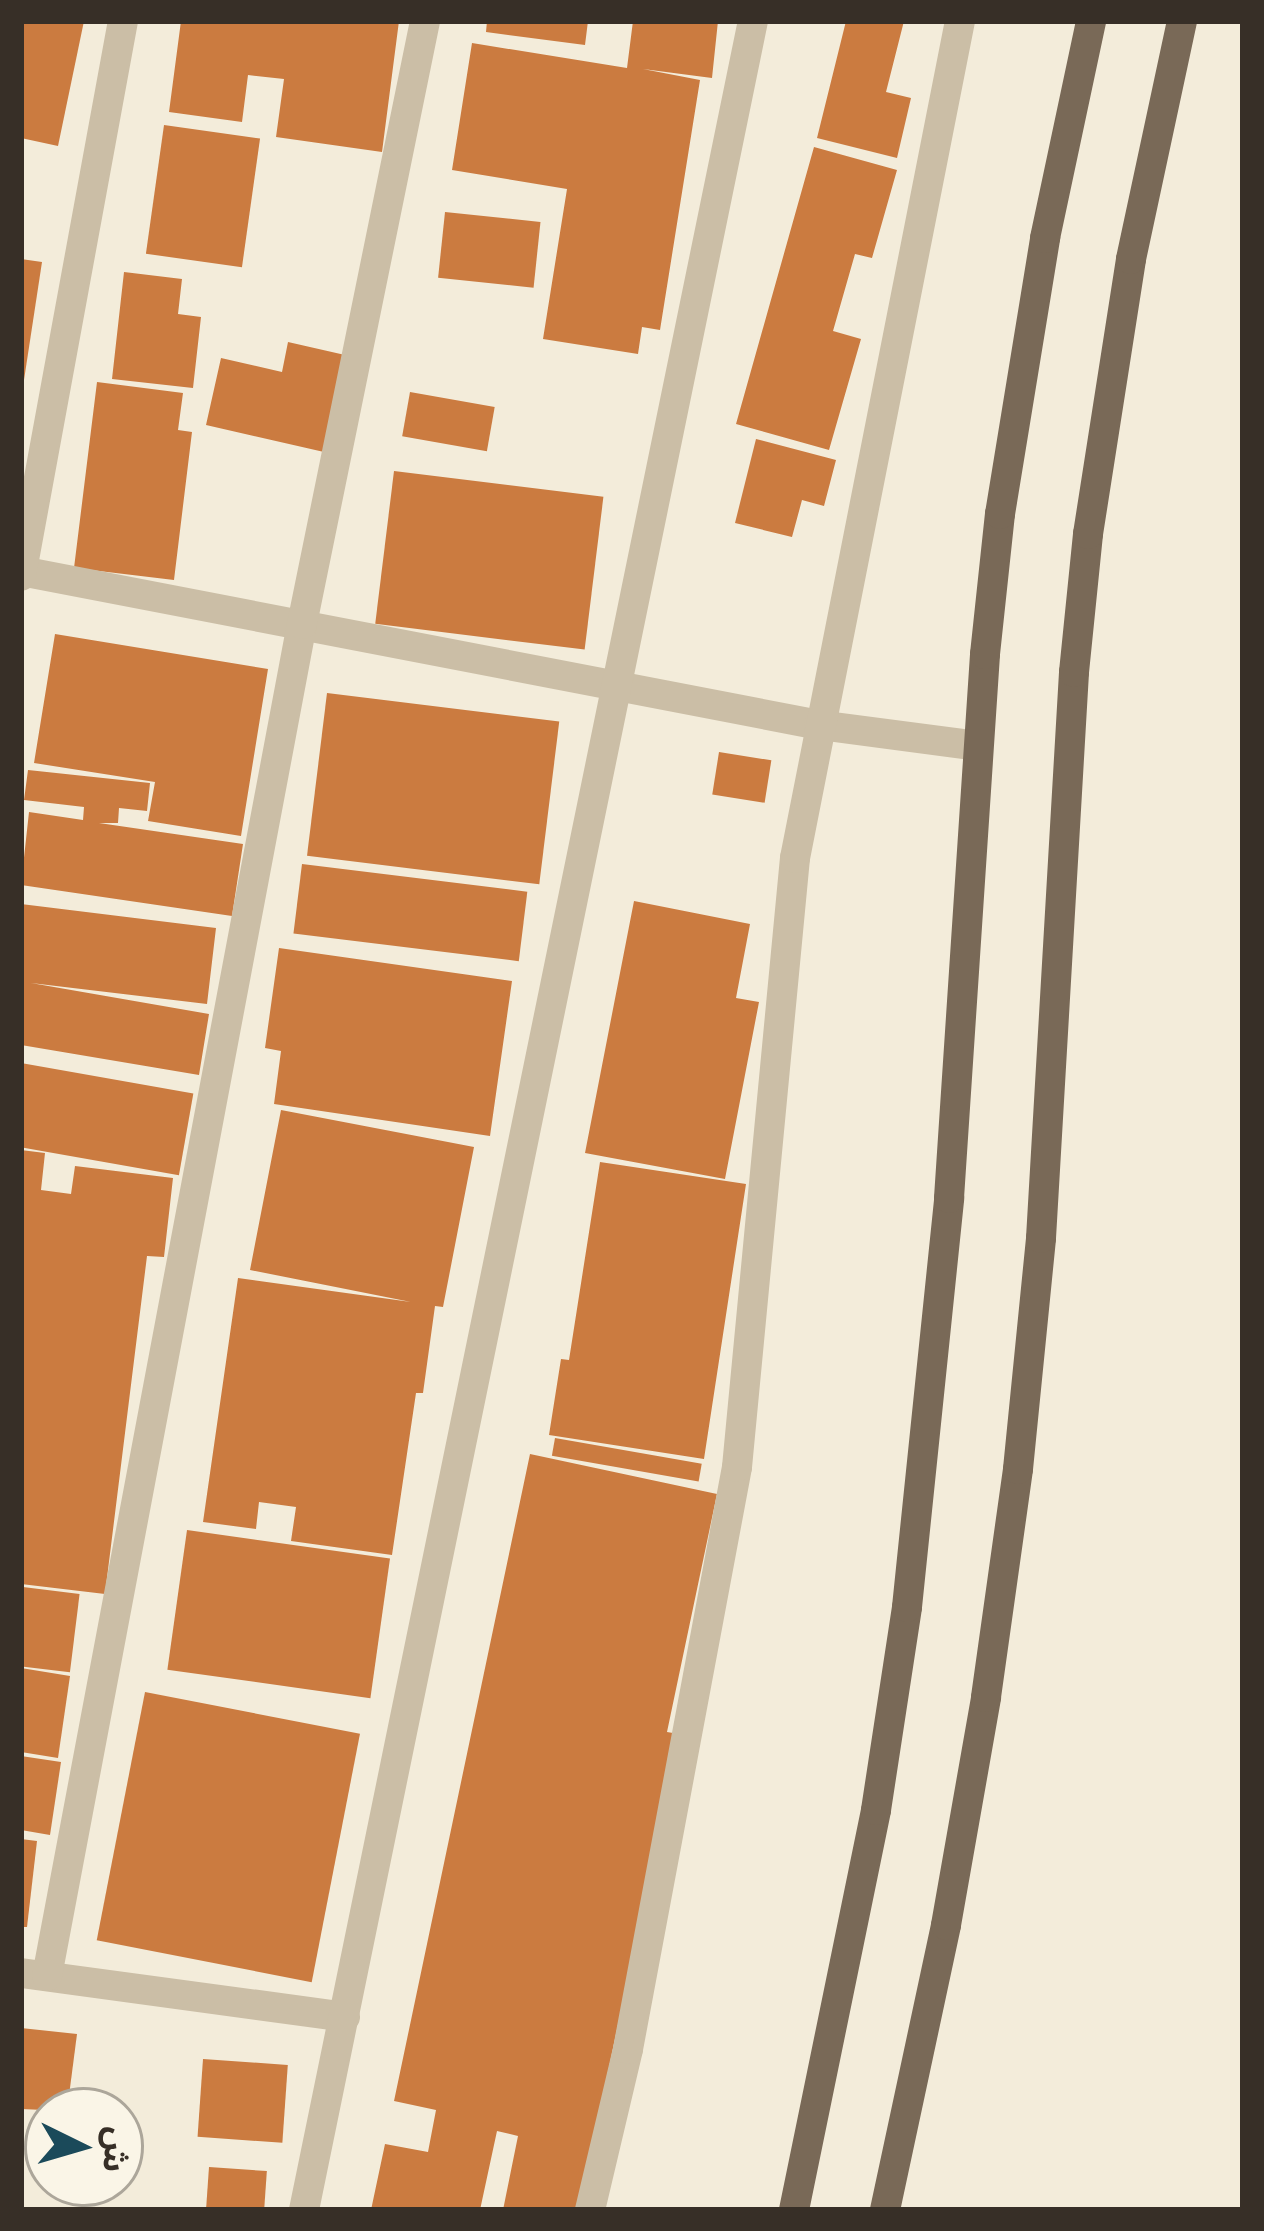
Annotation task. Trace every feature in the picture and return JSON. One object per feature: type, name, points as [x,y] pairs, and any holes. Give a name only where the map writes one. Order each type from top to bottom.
[{"type":"main road","points":[[794,2210],[859,1900],[907,1606],[947,1221],[978,746],[1000,514],[1019,375],[1091,21]]},
{"type":"main road","points":[[885,2210],[946,1925],[986,1697],[1018,1468],[1042,1215],[1074,672],[1088,534],[1131,259],[1182,21]]},
{"type":"street","points":[[123,21],[21,573],[615,682],[820,725],[978,746]]},
{"type":"street","points":[[345,2018],[34,1974],[425,21]]},
{"type":"street","points":[[304,2210],[753,21]]},
{"type":"street","points":[[590,2210],[628,2049],[737,1467],[795,858],[960,21]]},
{"type":"building","points":[[21,21],[84,21],[58,146],[21,138]]},
{"type":"building","points":[[181,21],[399,21],[382,152],[276,137],[284,79],[248,75],[242,122],[169,112]]},
{"type":"building","points":[[487,21],[588,21],[585,45],[486,32]]},
{"type":"building","points":[[633,21],[718,21],[712,78],[643,69],[700,80],[660,330],[642,327],[638,354],[543,339],[567,189],[452,170],[472,43],[627,68]]},
{"type":"building","points":[[846,21],[904,21],[886,92],[911,98],[897,158],[817,138]]},
{"type":"building","points":[[164,125],[260,138],[242,267],[146,254]]},
{"type":"building","points":[[814,147],[897,170],[872,258],[855,254],[833,331],[861,339],[829,450],[736,424]]},
{"type":"building","points":[[445,212],[540,222],[534,288],[438,278]]},
{"type":"building","points":[[21,259],[42,262],[24,380],[21,380]]},
{"type":"building","points":[[124,272],[182,279],[178,314],[201,317],[193,388],[112,379]]},
{"type":"building","points":[[288,342],[345,355],[324,452],[206,425],[221,358],[282,372]]},
{"type":"building","points":[[97,382],[183,393],[178,430],[192,432],[174,580],[74,568]]},
{"type":"building","points":[[410,392],[495,407],[487,451],[402,436]]},
{"type":"building","points":[[756,439],[836,460],[824,506],[802,500],[792,537],[735,523]]},
{"type":"building","points":[[394,471],[603,497],[585,650],[375,624]]},
{"type":"building","points":[[55,634],[268,669],[241,836],[148,821],[155,782],[34,763]]},
{"type":"building","points":[[327,693],[559,722],[539,884],[307,856]]},
{"type":"building","points":[[719,752],[771,760],[765,803],[712,794]]},
{"type":"building","points":[[28,770],[150,783],[147,811],[119,808],[118,823],[99,823],[243,844],[232,916],[21,885],[29,812],[83,820],[84,807],[24,800]]},
{"type":"building","points":[[302,864],[527,892],[519,961],[293,933]]},
{"type":"building","points":[[634,901],[750,924],[736,998],[759,1002],[725,1179],[585,1153]]},
{"type":"building","points":[[21,904],[216,928],[207,1004],[31,983],[209,1014],[199,1075],[21,1045]]},
{"type":"building","points":[[279,948],[512,981],[490,1136],[274,1104],[281,1051],[265,1048]]},
{"type":"building","points":[[21,1063],[193,1093],[179,1175],[21,1147]]},
{"type":"building","points":[[281,1110],[474,1147],[443,1307],[435,1306],[423,1393],[416,1393],[392,1555],[291,1541],[296,1507],[259,1502],[256,1529],[203,1522],[238,1278],[411,1302],[250,1270]]},
{"type":"building","points":[[21,1150],[45,1153],[41,1190],[71,1194],[75,1166],[173,1178],[164,1257],[147,1256],[105,1594],[21,1584]]},
{"type":"building","points":[[600,1162],[746,1184],[704,1459],[549,1435],[561,1359],[569,1360]]},
{"type":"building","points":[[555,1438],[702,1464],[699,1482],[552,1456]]},
{"type":"building","points":[[530,1454],[717,1494],[667,1732],[679,1734],[579,2210],[503,2210],[518,2136],[497,2131],[480,2210],[371,2210],[385,2144],[428,2152],[436,2110],[394,2101]]},
{"type":"building","points":[[187,1530],[390,1559],[370,1698],[167,1670]]},
{"type":"building","points":[[23,1587],[80,1594],[70,1672],[21,1666]]},
{"type":"building","points":[[21,1668],[70,1676],[58,1758],[21,1752]]},
{"type":"building","points":[[145,1692],[360,1734],[312,1982],[97,1940]]},
{"type":"building","points":[[21,1756],[61,1762],[50,1835],[21,1830]]},
{"type":"building","points":[[21,1839],[37,1841],[27,1927],[21,1927]]},
{"type":"building","points":[[21,2028],[77,2034],[70,2087],[24,2087],[21,2109]]},
{"type":"building","points":[[203,2059],[288,2065],[282,2143],[198,2137]]},
{"type":"building","points":[[209,2167],[267,2171],[264,2210],[206,2210]]}]
